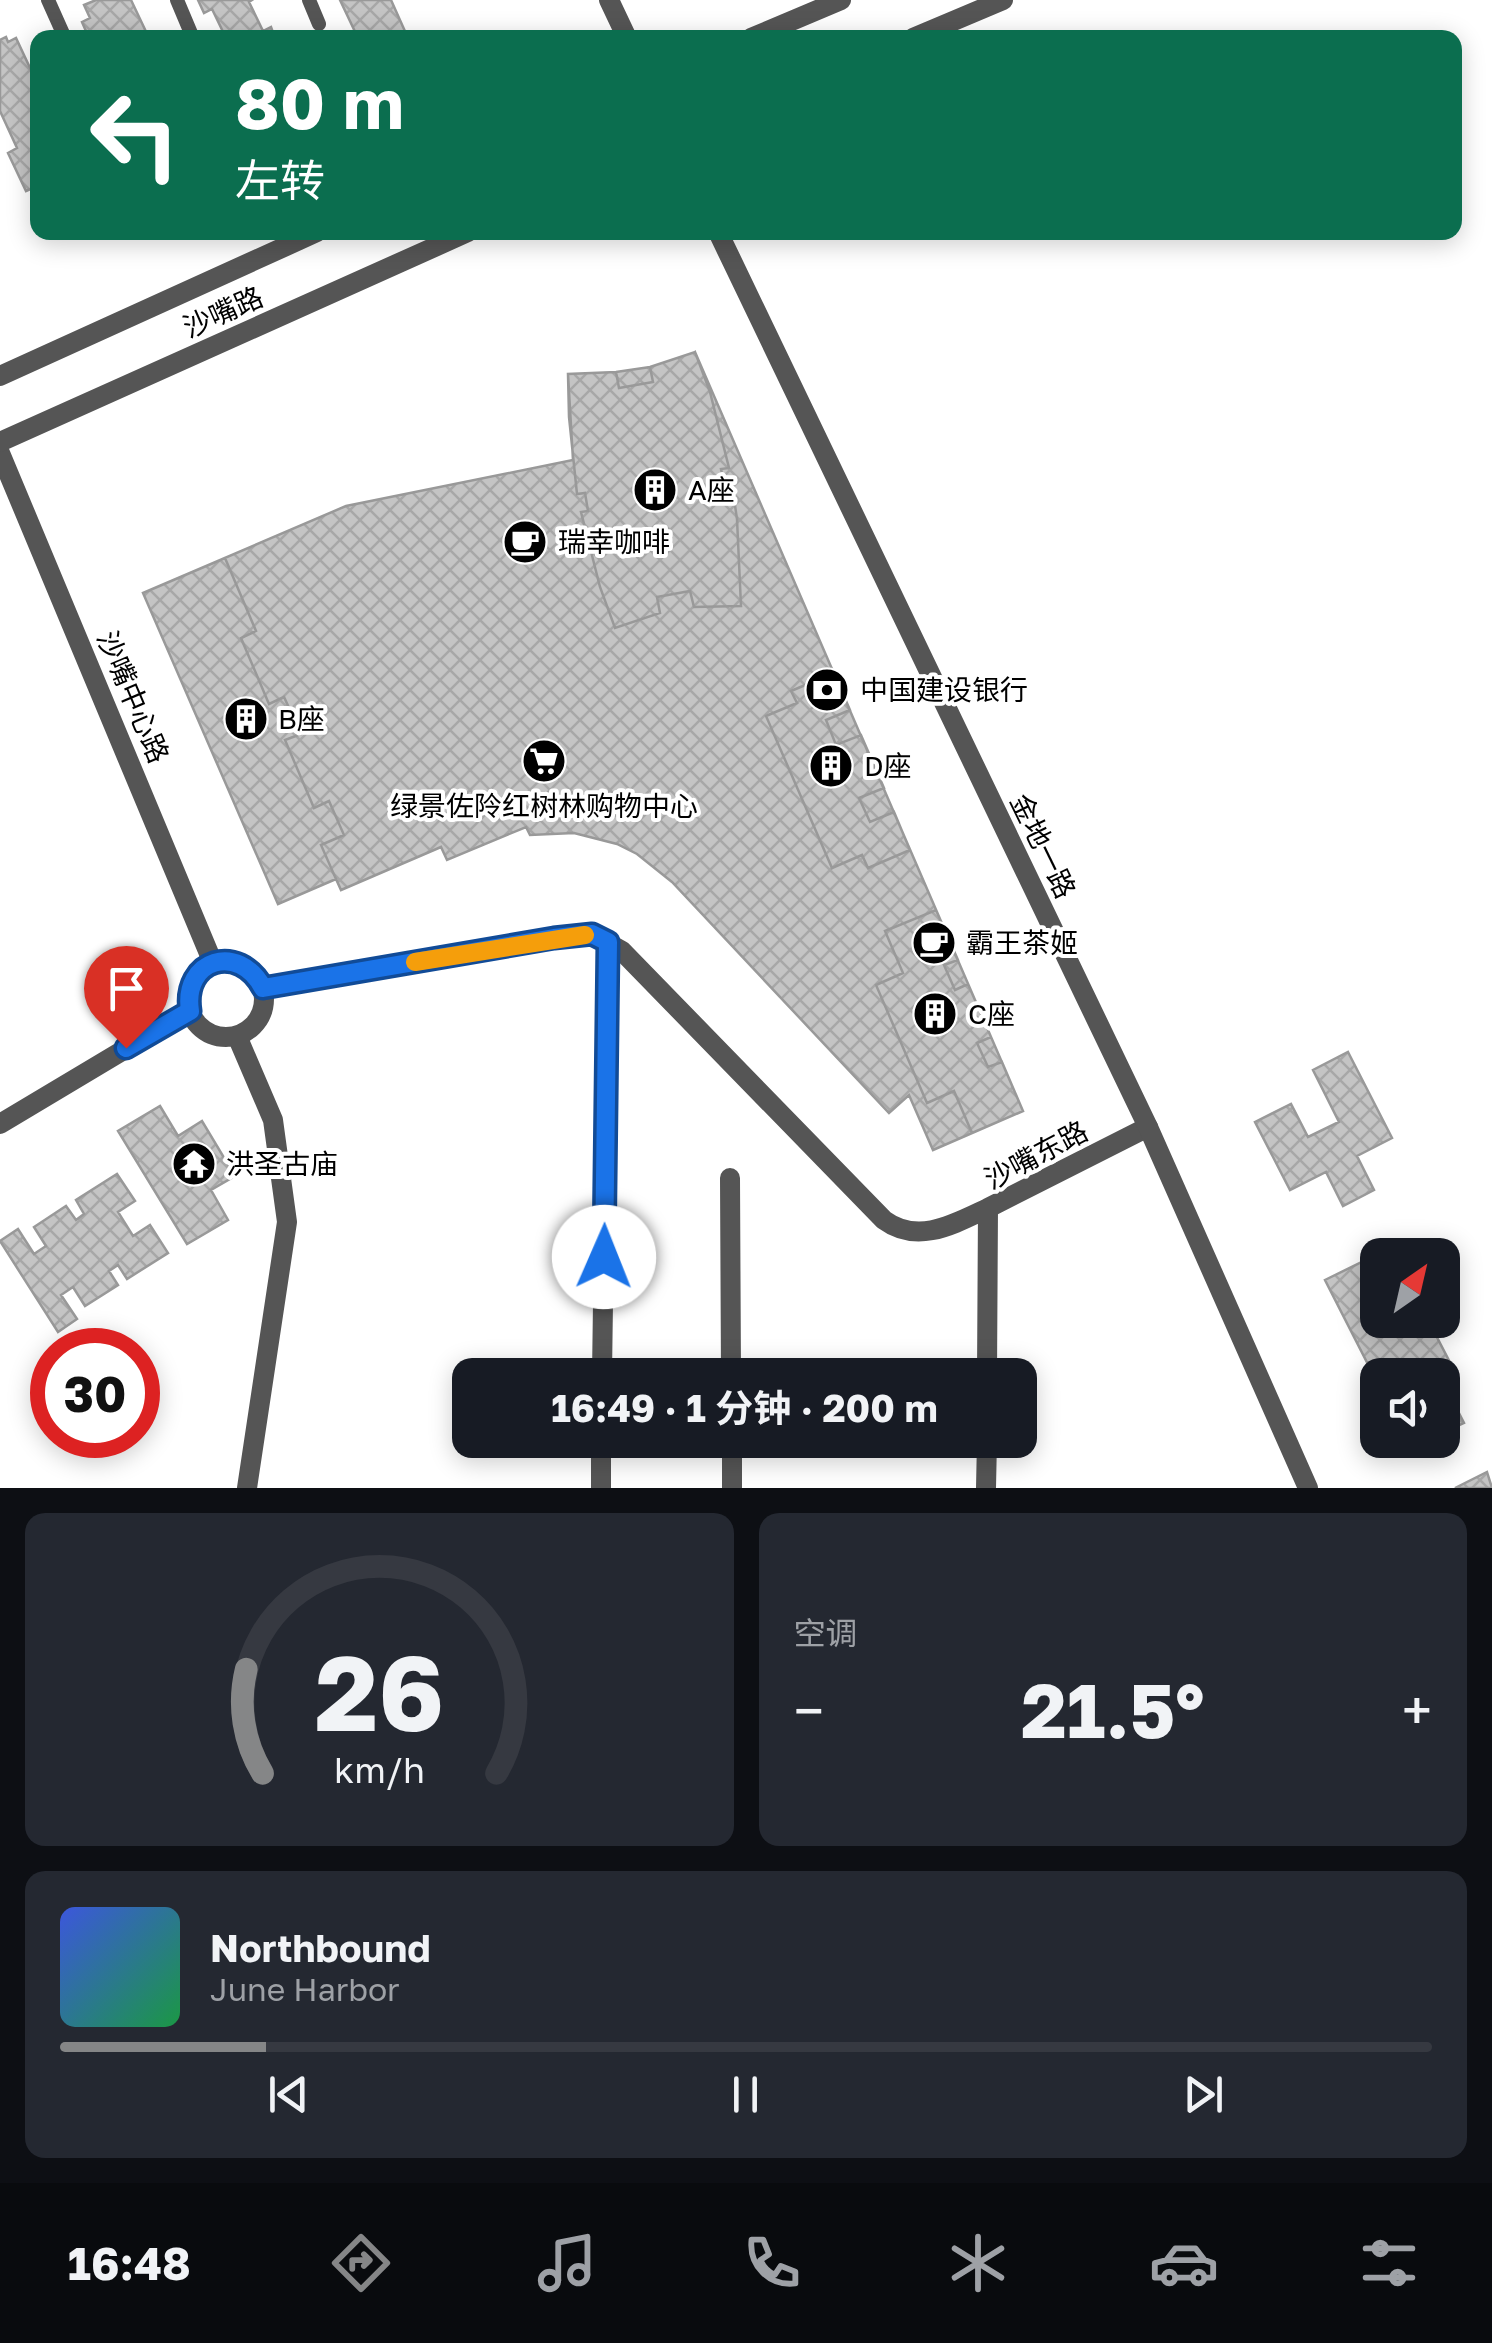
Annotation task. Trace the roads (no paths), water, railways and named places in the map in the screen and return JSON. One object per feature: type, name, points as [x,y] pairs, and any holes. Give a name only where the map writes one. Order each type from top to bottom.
[{"type":"street","points":[[610,0],[623,30]]},
{"type":"street","points":[[770,30],[841,0]]},
{"type":"street","points":[[933,30],[1003,0]]},
{"type":"street","name":"沙嘴路","points":[[0,376],[300,240]]},
{"type":"street","name":"沙嘴路","points":[[0,442],[450,240]]},
{"type":"street","name":"金地一路","points":[[722,240],[1148,1128],[1308,1488]]},
{"type":"street","name":"沙嘴中心路","points":[[0,453],[214,962]]},
{"type":"street","points":[[263,988],[592,934],[622,951],[897,1230],[913,1234],[932,1231],[988,1208]]},
{"type":"street","points":[[602,1358],[608,942]]},
{"type":"street","points":[[214,962],[238,962],[249,968],[263,988],[265,1000],[257,1023],[237,1036],[214,1036],[195,1021],[190,1011],[190,987],[203,968],[214,962]]},
{"type":"street","points":[[0,1124],[190,1011]]},
{"type":"street","points":[[237,1036],[273,1120],[286,1222],[248,1488]]},
{"type":"street","name":"沙嘴东路","points":[[987,1358],[988,1208],[1148,1128]]},
{"type":"street","points":[[730,1178],[732,1358]]},
{"type":"street","points":[[601,1488],[602,1458]]},
{"type":"street","points":[[732,1458],[732,1488]]},
{"type":"street","points":[[986,1458],[986,1488]]},
{"type":"lane","points":[[48,0],[61,30]]},
{"type":"lane","points":[[177,0],[190,30]]},
{"type":"lane","points":[[308,0],[319,24]]},
{"type":"place","name":"A座","points":[[655,490]]},
{"type":"place","name":"瑞幸咖啡","points":[[525,542]]},
{"type":"place","name":"中国建设银行","points":[[827,690]]},
{"type":"place","name":"B座","points":[[246,719]]},
{"type":"place","name":"绿景佐阾红树林购物中心","points":[[544,761]]},
{"type":"place","name":"D座","points":[[831,766]]},
{"type":"place","name":"霸王茶姬","points":[[934,943]]},
{"type":"place","name":"C座","points":[[935,1014]]},
{"type":"place","name":"洪圣古庙","points":[[194,1164]]}]
